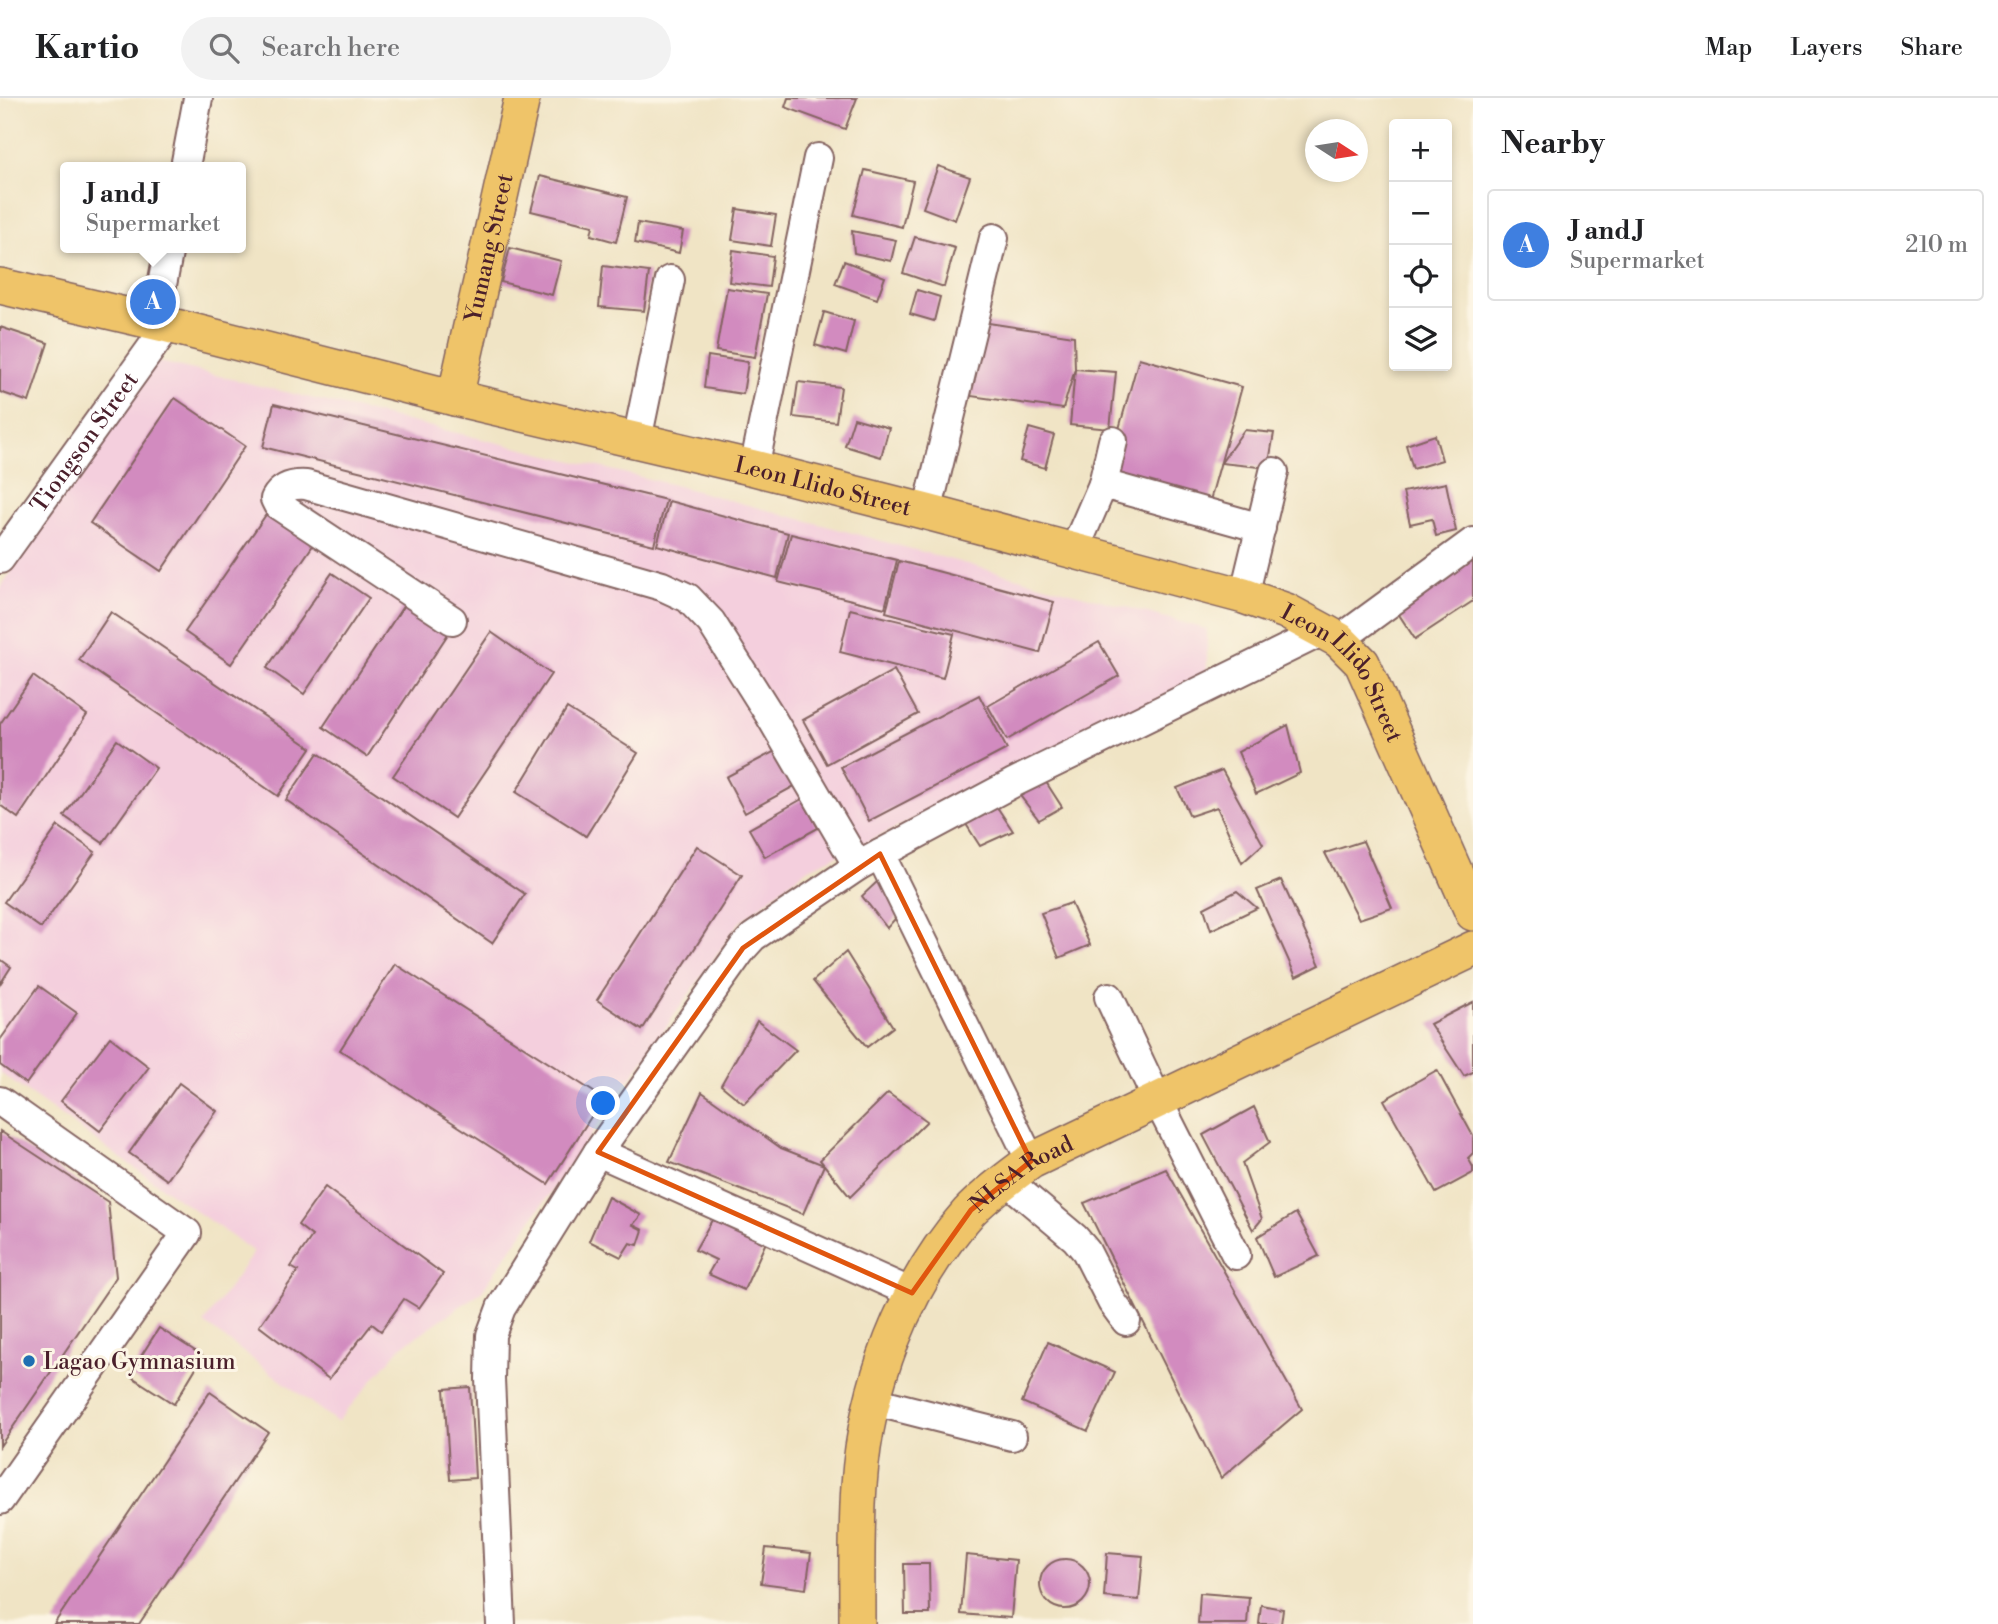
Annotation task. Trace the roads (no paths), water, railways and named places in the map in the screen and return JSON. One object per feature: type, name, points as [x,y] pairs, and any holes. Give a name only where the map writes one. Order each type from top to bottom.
[{"type":"main road","name":"Yumang Street","points":[[454,397],[522,98]]},
{"type":"main road","name":"Leon Llido Street","points":[[0,286],[754,468],[1244,596],[1286,611],[1331,635],[1362,663],[1473,913]]},
{"type":"main road","name":"NLSA Road","points":[[857,1624],[859,1483],[873,1401],[896,1329],[912,1293],[939,1249],[971,1210],[1018,1170],[1473,949]]},
{"type":"street","points":[[186,162],[198,98]]},
{"type":"street","points":[[754,468],[818,158]]},
{"type":"street","points":[[928,512],[994,239]]},
{"type":"street","points":[[161,323],[168,253]]},
{"type":"street","points":[[637,440],[670,280]]},
{"type":"street","name":"Tiongson Street","points":[[0,559],[161,323]]},
{"type":"street","points":[[1074,551],[1102,484],[1113,442]]},
{"type":"street","points":[[1244,596],[1274,472]]},
{"type":"street","points":[[452,620],[278,505],[275,499],[278,494],[292,484],[306,485],[662,586],[688,597],[711,622],[762,703],[869,860],[1018,1170],[1086,1251],[1112,1302],[1126,1321]]},
{"type":"street","points":[[1102,484],[1261,528]]},
{"type":"street","points":[[501,1624],[489,1379],[491,1335],[501,1308],[598,1152],[743,948],[753,937],[869,860],[1013,783],[1331,635],[1473,542]]},
{"type":"street","points":[[1109,997],[1236,1255]]},
{"type":"street","points":[[0,1101],[187,1233],[0,1500]]},
{"type":"street","points":[[598,1152],[912,1293]]},
{"type":"street","points":[[873,1401],[1012,1436]]},
{"type":"place","name":"J and J","points":[[153,302]]},
{"type":"place","name":"Lagao Gymnasium","points":[[29,1361]]}]
